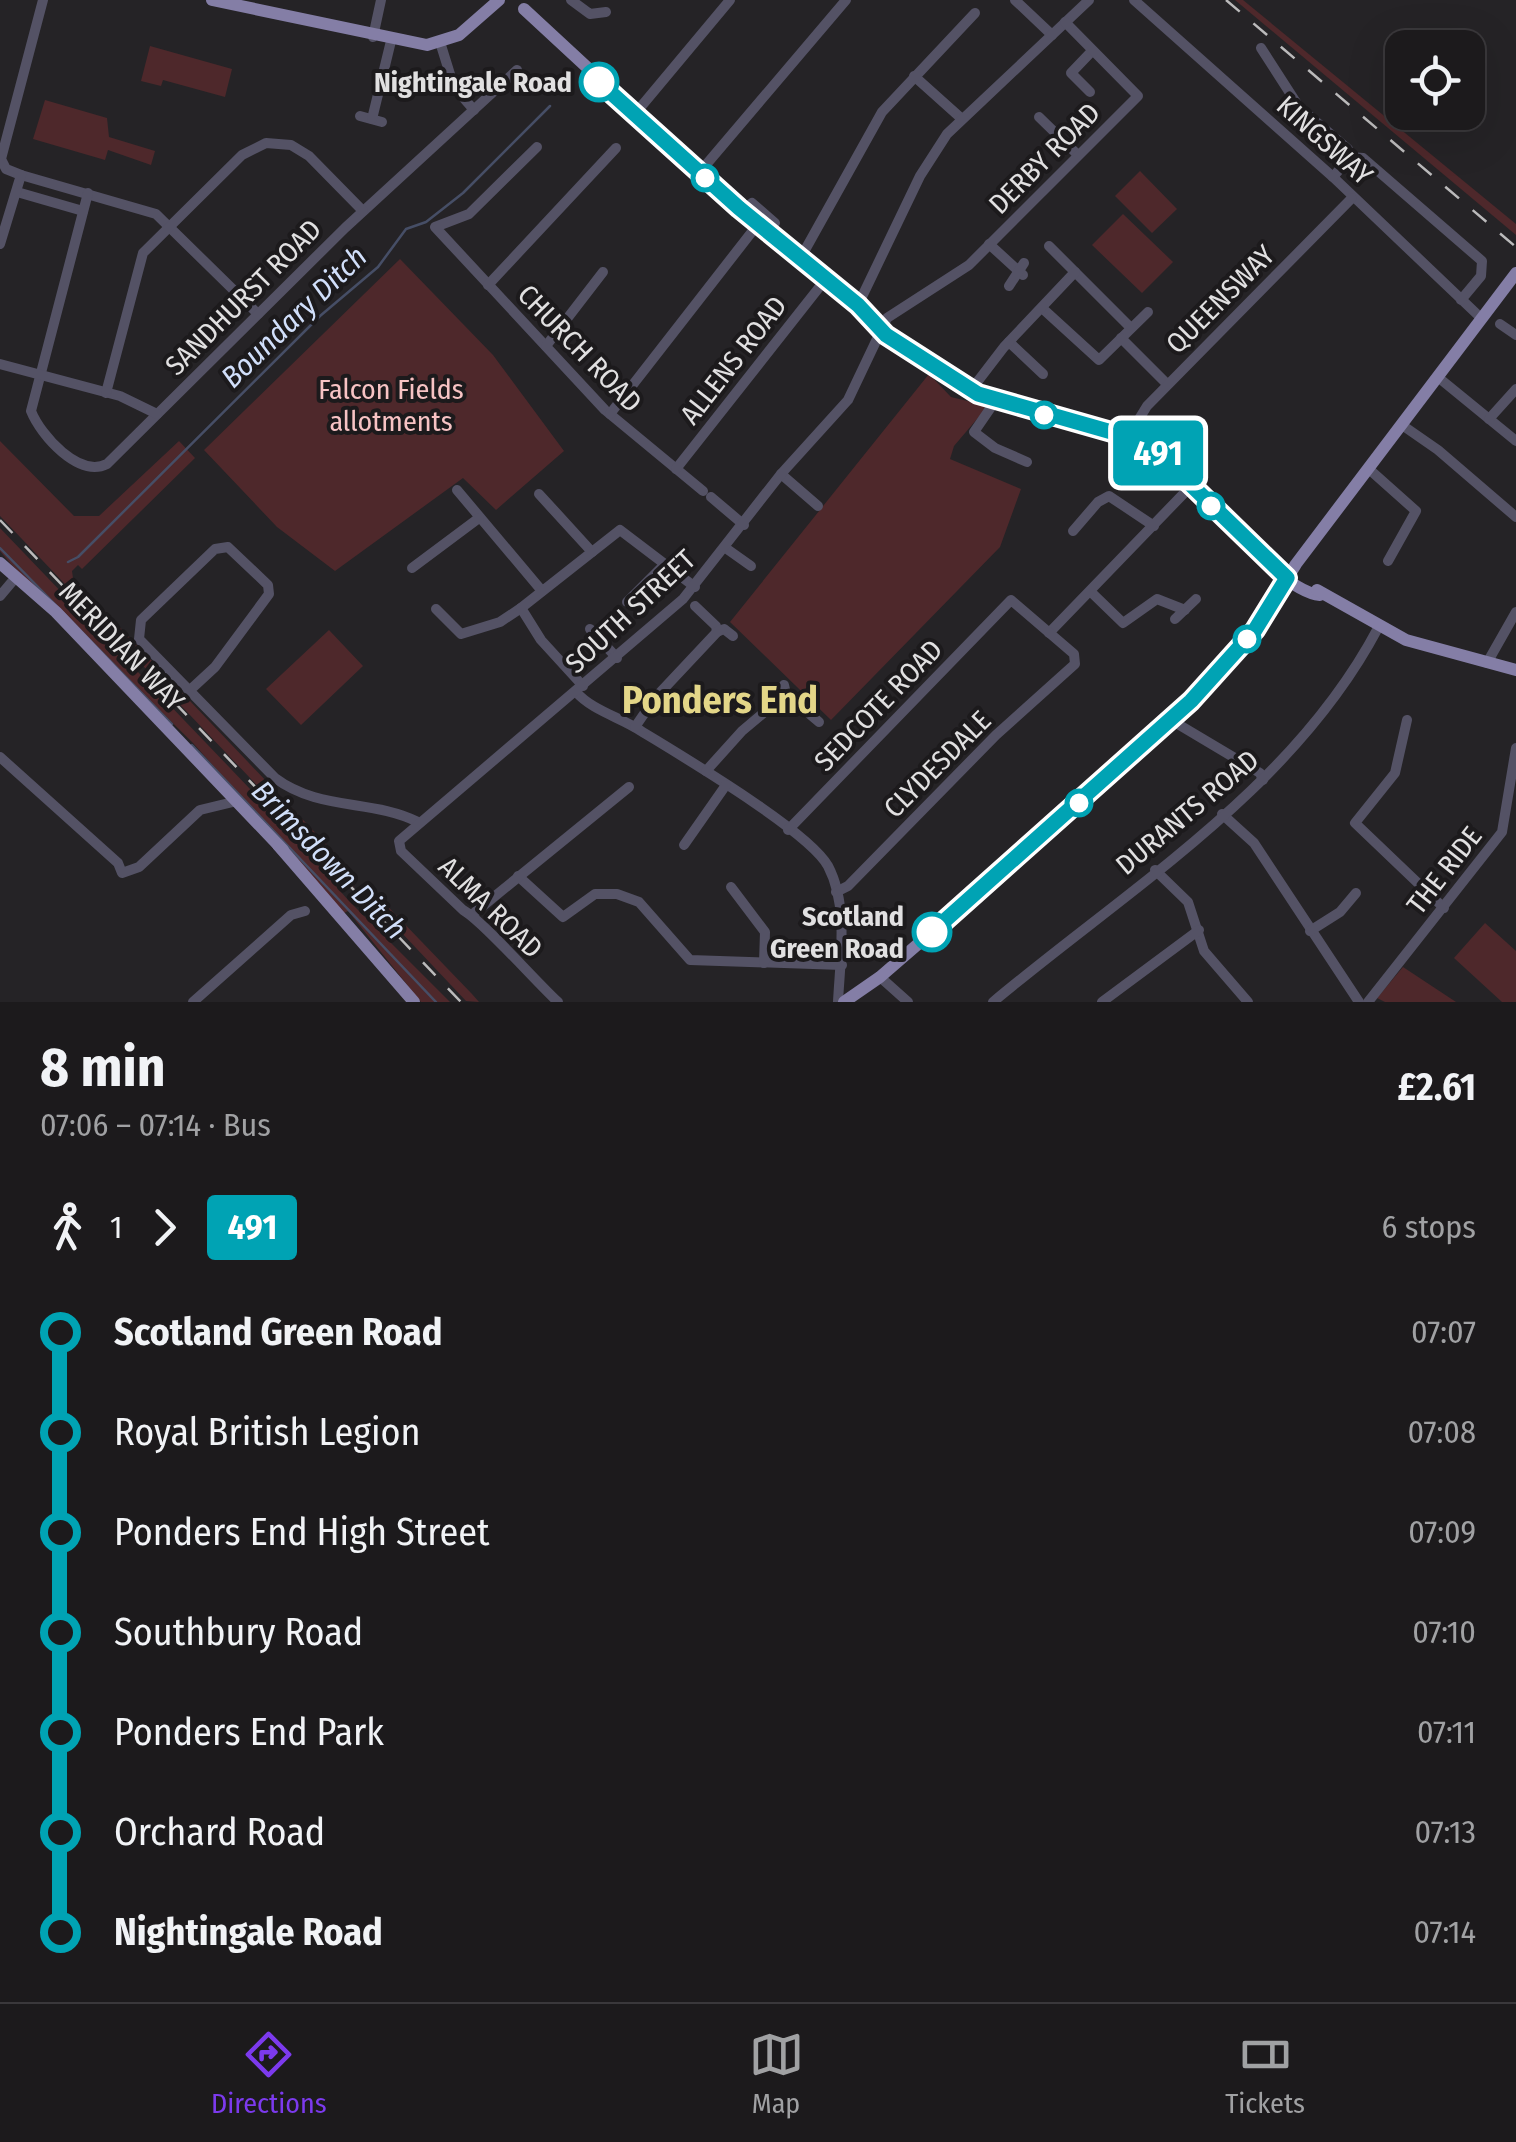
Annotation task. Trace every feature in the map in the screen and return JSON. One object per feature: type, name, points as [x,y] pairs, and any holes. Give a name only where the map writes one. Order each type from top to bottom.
[{"type":"main road","points":[[212,0],[391,41],[440,42],[468,29],[500,0]]},
{"type":"main road","points":[[520,4],[529,21],[543,28],[742,211],[881,328],[942,372],[996,400],[1128,438],[1155,450],[1264,556],[1320,595],[1378,628],[1417,644],[1516,670]]},
{"type":"main road","points":[[847,1001],[880,982],[1171,720],[1225,666],[1516,273]]},
{"type":"main road","name":"MERIDIAN WAY","points":[[0,564],[56,612],[283,850],[414,1002]]},
{"type":"main road","name":"MERIDIAN WAY","points":[[204,767],[233,802],[283,850]]},
{"type":"street","points":[[44,0],[1,159],[6,169],[141,207],[169,226],[258,314]]},
{"type":"street","points":[[277,15],[281,0]]},
{"type":"street","points":[[373,37],[381,0]]},
{"type":"street","points":[[571,0],[590,14],[606,12]]},
{"type":"street","points":[[634,115],[730,0]]},
{"type":"street","points":[[700,173],[846,0]]},
{"type":"street","points":[[1016,0],[1052,35]]},
{"type":"street","points":[[858,305],[920,176],[962,119],[1089,0]]},
{"type":"street","name":"KINGSWAY","points":[[1134,0],[1333,177],[1481,318]]},
{"type":"street","points":[[800,259],[882,112],[975,13]]},
{"type":"street","name":"DERBY ROAD","points":[[881,328],[897,311],[956,274],[989,244],[1138,94],[1066,22]]},
{"type":"street","points":[[371,119],[391,41]]},
{"type":"street","points":[[440,42],[454,87],[474,110]]},
{"type":"street","points":[[1262,48],[1299,107],[1348,149],[1350,157]]},
{"type":"street","points":[[1090,92],[1072,72],[1092,51]]},
{"type":"street","name":"SANDHURST ROAD","points":[[40,375],[33,418],[84,468],[107,464],[363,211],[517,70]]},
{"type":"street","points":[[914,76],[962,119]]},
{"type":"street","points":[[1039,117],[1078,154]]},
{"type":"street","points":[[106,393],[143,253],[242,155],[272,142],[304,152],[363,211]]},
{"type":"street","name":"CHURCH ROAD","points":[[537,147],[469,214],[435,227],[610,414],[744,525]]},
{"type":"street","points":[[488,285],[616,148]]},
{"type":"street","points":[[1333,177],[1350,157]]},
{"type":"street","points":[[1350,157],[1363,158],[1482,261],[1481,276],[1461,300]]},
{"type":"street","points":[[0,244],[22,175]]},
{"type":"street","points":[[17,192],[83,210]]},
{"type":"street","points":[[40,375],[88,193]]},
{"type":"street","name":"QUEENSWAY","points":[[1128,438],[1135,422],[1167,384],[1352,198]]},
{"type":"street","points":[[610,414],[763,228]]},
{"type":"street","points":[[989,244],[1022,270],[1009,286]]},
{"type":"street","points":[[1049,246],[1132,328]]},
{"type":"street","points":[[546,346],[603,272]]},
{"type":"street","points":[[971,390],[1009,342],[1075,272]]},
{"type":"street","name":"ALLENS ROAD","points":[[676,468],[825,280]]},
{"type":"street","points":[[1042,308],[1098,360],[1148,312]]},
{"type":"street","points":[[1500,324],[1516,335]]},
{"type":"street","name":"SOUTH STREET","points":[[399,840],[695,588],[781,474],[854,391],[881,328]]},
{"type":"street","points":[[1121,338],[1167,384]]},
{"type":"street","points":[[1009,342],[1044,374]]},
{"type":"street","points":[[0,364],[106,393],[158,414]]},
{"type":"street","points":[[1439,378],[1516,442]]},
{"type":"street","points":[[1489,419],[1516,389]]},
{"type":"street","points":[[996,400],[974,432],[995,448],[1027,462]]},
{"type":"street","points":[[1402,425],[1516,518]]},
{"type":"street","points":[[1370,470],[1416,511],[1388,561]]},
{"type":"street","points":[[781,474],[818,506]]},
{"type":"street","points":[[1049,633],[1192,485]]},
{"type":"street","points":[[457,490],[542,591]]},
{"type":"street","points":[[539,494],[592,552]]},
{"type":"street","points":[[1073,531],[1098,502],[1109,496],[1154,526]]},
{"type":"street","points":[[412,568],[479,518]]},
{"type":"street","points":[[436,609],[462,634],[488,627],[521,608],[620,530],[695,588]]},
{"type":"street","points":[[189,691],[214,667],[270,594],[268,585],[228,547],[215,549],[138,626],[139,639],[189,691],[288,788],[311,798],[397,810],[418,822]]},
{"type":"street","points":[[727,549],[751,566]]},
{"type":"street","points":[[629,598],[665,564]]},
{"type":"street","points":[[0,596],[16,577]]},
{"type":"street","points":[[1091,592],[1123,623],[1157,599],[1185,610]]},
{"type":"street","points":[[1175,619],[1196,599]]},
{"type":"street","name":"SEDCOTE ROAD","points":[[788,830],[1011,600],[1049,633]]},
{"type":"street","points":[[695,606],[716,626],[717,632]]},
{"type":"street","points":[[521,608],[590,705],[636,727],[726,784],[820,856],[836,892],[840,986],[847,1001]]},
{"type":"street","points":[[1487,663],[1516,612]]},
{"type":"street","name":"DURANTS ROAD","points":[[993,1002],[1263,780],[1343,685],[1378,628]]},
{"type":"street","points":[[636,727],[655,698],[717,632],[724,629],[733,636]]},
{"type":"street","points":[[592,633],[617,658]]},
{"type":"street","name":"CLYDESDALE","points":[[836,892],[848,886],[996,735],[1072,668],[1077,659],[1049,633]]},
{"type":"street","points":[[706,771],[785,690],[819,722]]},
{"type":"street","points":[[1171,720],[1260,774],[1263,780]]},
{"type":"street","points":[[1407,720],[1396,773],[1355,822],[1444,908]]},
{"type":"street","name":"THE RIDE","points":[[1368,1002],[1506,824],[1515,755]]},
{"type":"street","points":[[1,760],[118,863],[122,874],[139,867],[186,821],[210,808],[233,802]]},
{"type":"street","points":[[684,845],[726,784]]},
{"type":"street","points":[[473,914],[630,787]]},
{"type":"street","points":[[693,813],[704,820]]},
{"type":"street","points":[[1222,814],[1254,843],[1359,1002]]},
{"type":"street","name":"ALMA ROAD","points":[[399,840],[414,863],[473,914],[483,930],[558,1002]]},
{"type":"street","points":[[1155,870],[1188,902],[1204,951],[1245,1001]]},
{"type":"street","points":[[518,876],[559,916],[595,894],[624,896],[644,907],[686,958],[842,965]]},
{"type":"street","points":[[730,887],[765,932],[764,963]]},
{"type":"street","points":[[1310,932],[1340,912],[1356,893]]},
{"type":"street","points":[[194,1002],[291,915],[304,911]]},
{"type":"street","points":[[1102,1002],[1199,930]]},
{"type":"street","points":[[880,982],[908,1002]]},
{"type":"green space","points":[[1235,0],[1243,0],[1385,117],[1385,125]]},
{"type":"green space","points":[[150,46],[232,69],[225,97],[163,80],[161,86],[141,81]]},
{"type":"green space","points":[[45,100],[107,118],[109,137],[155,151],[151,165],[108,150],[105,160],[33,139]]},
{"type":"green space","points":[[1390,130],[1401,130],[1516,224],[1516,235]]},
{"type":"green space","points":[[1140,171],[1177,209],[1152,233],[1115,196]]},
{"type":"green space","points":[[1123,214],[1173,262],[1142,293],[1092,245]]},
{"type":"green space","name":"Falcon Fields allotments","points":[[400,259],[493,355],[564,451],[496,510],[463,478],[335,571],[277,527],[204,450]]},
{"type":"green space","points":[[929,374],[951,397],[988,406],[954,446],[950,459],[1021,489],[1000,547],[831,720],[730,622]]},
{"type":"green space","points":[[0,441],[74,516],[99,516],[179,441],[195,458],[82,569],[78,565],[72,571],[73,578],[346,865],[343,868],[355,888],[0,516]]},
{"type":"green space","points":[[0,528],[345,888],[341,892],[349,901],[450,1002],[421,1002],[348,911],[344,913],[193,743],[10,563],[0,551]]},
{"type":"green space","points":[[329,630],[363,666],[301,725],[266,689]]},
{"type":"green space","points":[[369,887],[479,1002],[466,1001],[366,895]]},
{"type":"green space","points":[[1485,923],[1516,951],[1516,1002],[1502,1002],[1454,958]]},
{"type":"green space","points":[[1403,967],[1456,1002],[1385,1002],[1377,998]]},
{"type":"waterway","name":"Boundary Ditch","points":[[68,562],[78,557],[320,316],[378,267],[406,229],[426,222],[463,193],[550,106]]},
{"type":"waterway","name":"Brimsdown Ditch","points":[[0,548],[172,724]]},
{"type":"waterway","name":"Brimsdown Ditch","points":[[192,745],[436,1002]]},
{"type":"railway","points":[[1226,0],[1516,247]]},
{"type":"railway","points":[[0,520],[461,1002]]},
{"type":"bus line","name":"491","points":[[599,82],[739,208],[858,305],[886,335],[938,372],[978,394],[1122,435],[1154,449],[1264,560],[1287,578],[1255,630],[1191,701],[932,932]]},
{"type":"place","name":"Nightingale Road","points":[[599,82]]},
{"type":"place","name":"Scotland Green Road","points":[[932,932]]},
{"type":"district","name":"Ponders End","points":[[720,700]]}]
